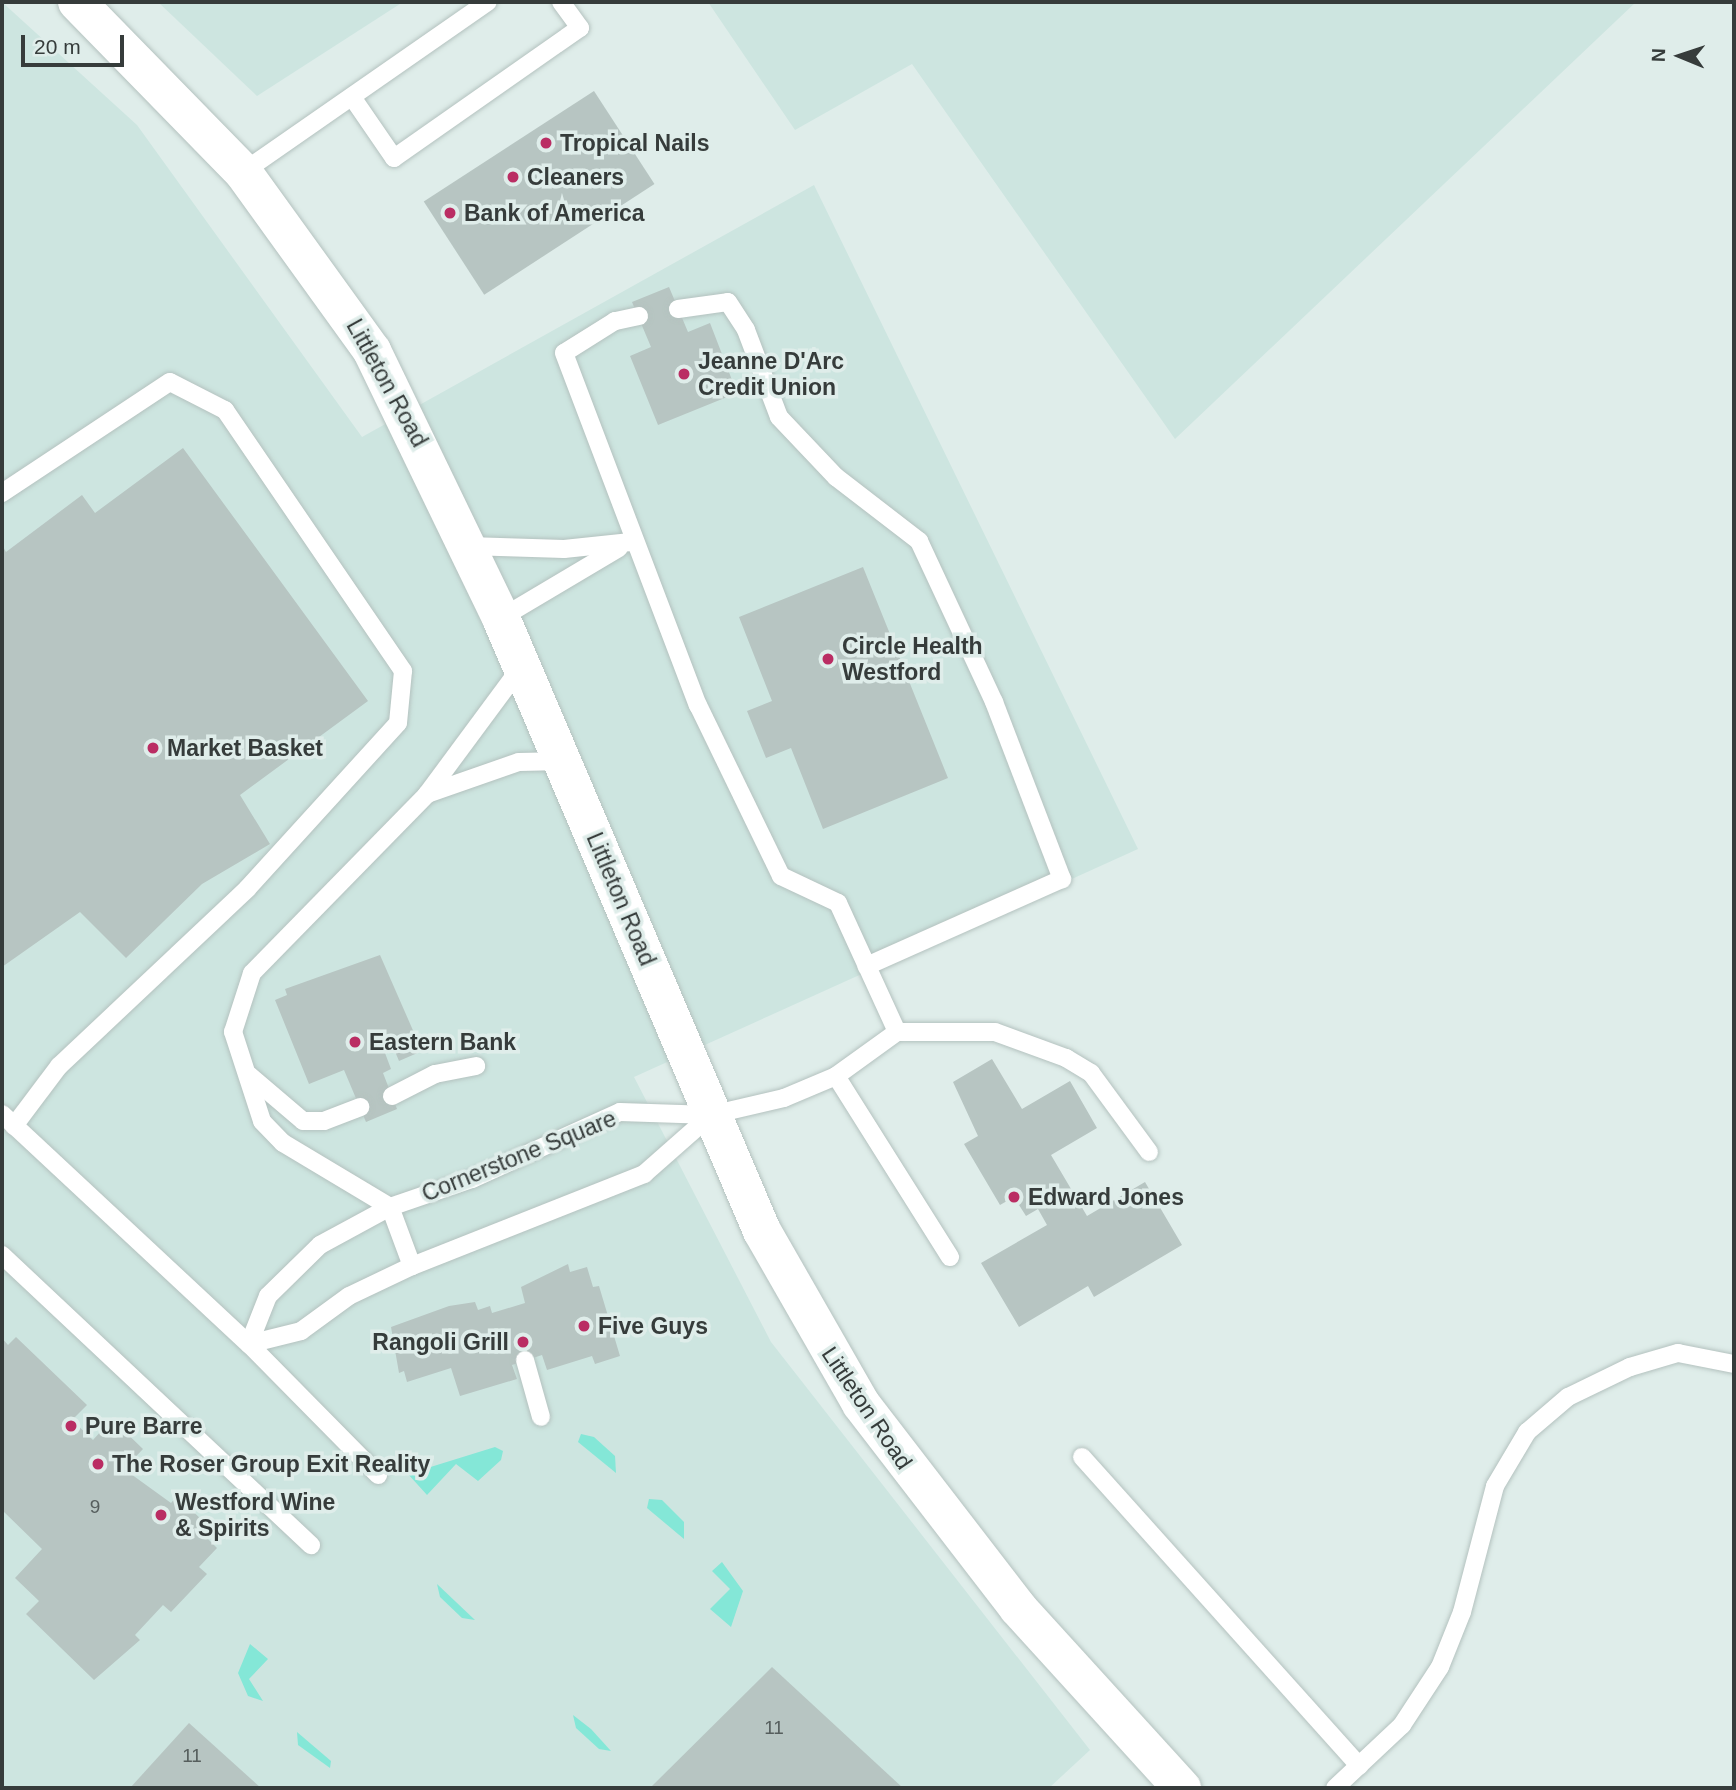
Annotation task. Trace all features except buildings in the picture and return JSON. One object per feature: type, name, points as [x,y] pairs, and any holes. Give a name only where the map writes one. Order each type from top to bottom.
[{"type":"main road","name":"Littleton Road","points":[[77,2],[243,172],[372,351],[468,546],[564,761],[762,1231],[861,1405],[1018,1608],[1182,1788]]},
{"type":"lane","points":[[243,172],[488,2]]},
{"type":"lane","points":[[352,97],[394,158],[580,28],[561,2]]},
{"type":"lane","points":[[678,309],[728,302],[746,330],[779,417],[836,477],[919,541],[995,702],[1062,879],[867,966]]},
{"type":"lane","points":[[639,316],[615,321],[564,353],[631,541],[698,705],[781,876],[838,903],[897,1032]]},
{"type":"lane","points":[[2,493],[170,382],[225,410],[403,671],[398,723],[247,889],[59,1066],[8,1120],[249,1344],[378,1475]]},
{"type":"lane","points":[[468,546],[564,549],[631,541]]},
{"type":"lane","points":[[500,618],[631,541]]},
{"type":"lane","points":[[412,1266],[390,1207],[284,1143],[262,1121],[233,1032],[252,973],[427,794],[521,667]]},
{"type":"lane","points":[[427,794],[519,762],[564,761]]},
{"type":"lane","points":[[249,1344],[301,1331],[349,1296],[412,1266],[644,1174],[711,1115],[784,1098],[836,1076],[897,1032],[995,1032],[1066,1058],[1091,1073],[1149,1152]]},
{"type":"lane","points":[[392,1096],[435,1074],[476,1066]]},
{"type":"lane","points":[[244,1070],[303,1121],[324,1121],[360,1107]]},
{"type":"lane","points":[[836,1076],[950,1257]]},
{"type":"lane","name":"Cornerstone Square","points":[[249,1344],[268,1296],[320,1245],[390,1207],[472,1179],[620,1112],[711,1115]]},
{"type":"lane","points":[[2,1255],[311,1545]]},
{"type":"lane","points":[[1335,1788],[1402,1725],[1440,1667],[1462,1612],[1494,1486],[1527,1432],[1568,1397],[1630,1367],[1678,1353],[1734,1364]]},
{"type":"lane","points":[[526,1360],[541,1417]]},
{"type":"lane","points":[[1083,1457],[1359,1766]]},
{"type":"shaded area","points":[[2,2],[137,125],[362,437],[814,185],[1138,849],[634,1077],[771,1342],[1090,1750],[1049,1788],[2,1788]]},
{"type":"shaded area","points":[[158,2],[403,2],[257,96]]},
{"type":"shaded area","points":[[708,2],[1636,2],[1175,439],[912,64],[795,130]]},
{"type":"green space","points":[[581,1434],[594,1437],[615,1456],[616,1473],[578,1442]]},
{"type":"green space","points":[[495,1447],[503,1451],[501,1460],[478,1481],[456,1464],[427,1495],[408,1474]]},
{"type":"green space","points":[[649,1499],[662,1500],[684,1522],[684,1539],[647,1508]]},
{"type":"green space","points":[[722,1562],[743,1591],[731,1627],[710,1609],[730,1589],[712,1571]]},
{"type":"green space","points":[[437,1584],[475,1620],[462,1618],[440,1597]]},
{"type":"green space","points":[[250,1644],[268,1659],[249,1679],[263,1701],[248,1696],[238,1673]]},
{"type":"green space","points":[[573,1715],[591,1729],[611,1751],[599,1749],[576,1728]]},
{"type":"green space","points":[[297,1732],[331,1761],[330,1768],[298,1745]]},
{"type":"place","name":"Tropical Nails","points":[[546,143]]},
{"type":"place","name":"Cleaners","points":[[513,177]]},
{"type":"place","name":"Bank of America","points":[[450,213]]},
{"type":"place","name":"Jeanne D'Arc Credit Union","points":[[684,374]]},
{"type":"place","name":"Circle Health Westford","points":[[828,659]]},
{"type":"place","name":"Market Basket","points":[[153,748]]},
{"type":"place","name":"Eastern Bank","points":[[355,1042]]},
{"type":"place","name":"Edward Jones","points":[[1014,1197]]},
{"type":"place","name":"Five Guys","points":[[584,1326]]},
{"type":"place","name":"Rangoli Grill","points":[[523,1342]]},
{"type":"place","name":"Pure Barre","points":[[71,1426]]},
{"type":"place","name":"The Roser Group Exit Reality","points":[[98,1464]]},
{"type":"place","name":"Westford Wine & Spirits","points":[[161,1515]]}]
